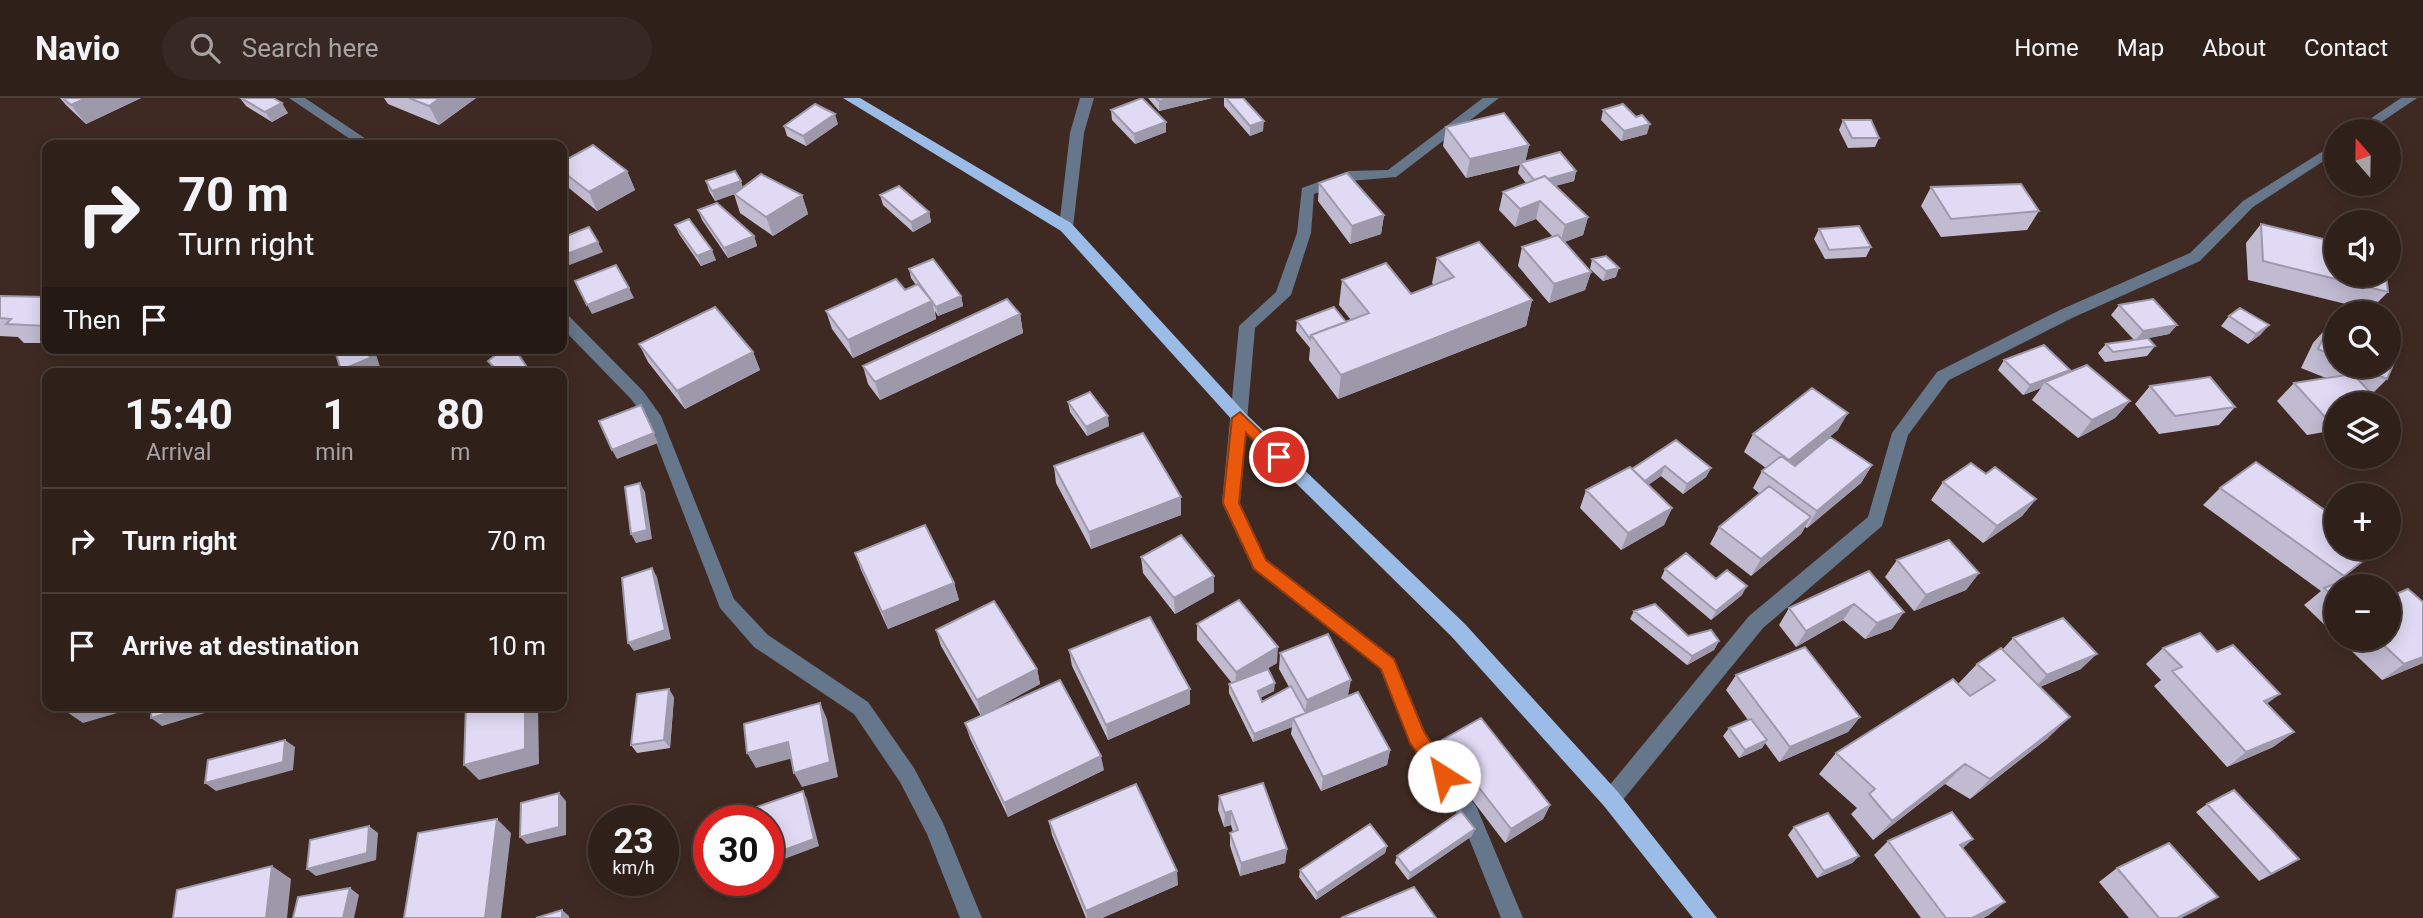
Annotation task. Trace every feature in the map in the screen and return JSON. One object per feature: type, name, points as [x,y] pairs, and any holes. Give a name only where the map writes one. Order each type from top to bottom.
[{"type":"main road","points":[[850,98],[1066,228],[1240,418],[1458,630],[1611,799],[1706,918]]},
{"type":"street","points":[[296,98],[360,140]]},
{"type":"street","points":[[1066,228],[1077,133],[1087,98]]},
{"type":"street","points":[[1492,98],[1391,174],[1349,176],[1307,191],[1304,233],[1283,295],[1247,326],[1231,503],[1259,564],[1387,664],[1417,737],[1470,815],[1512,918]]},
{"type":"street","points":[[2378,119],[2410,98]]},
{"type":"street","points":[[1611,799],[1756,622],[1876,521],[1900,433],[1943,376],[2066,314],[2195,257],[2248,204],[2324,154]]},
{"type":"street","points":[[567,324],[637,396],[655,420],[727,603],[761,641],[861,708],[907,775],[936,830],[971,918]]},
{"type":"building","points":[[63,98],[86,98],[71,105]]},
{"type":"building","points":[[241,98],[273,98],[282,103],[265,112]]},
{"type":"building","points":[[409,98],[440,98],[429,106]]},
{"type":"building","points":[[1142,98],[1166,122],[1134,134],[1111,110]]},
{"type":"building","points":[[1226,98],[1243,98],[1264,121],[1250,126]]},
{"type":"building","points":[[815,104],[835,114],[803,136],[784,126]]},
{"type":"building","points":[[1623,104],[1636,117],[1642,115],[1650,124],[1624,131],[1603,110]]},
{"type":"building","points":[[1504,113],[1529,145],[1470,159],[1446,127]]},
{"type":"building","points":[[1843,120],[1871,120],[1879,138],[1852,138]]},
{"type":"building","points":[[593,145],[627,171],[589,192],[567,175],[567,159]]},
{"type":"building","points":[[1560,152],[1576,171],[1534,180],[1520,163]]},
{"type":"building","points":[[735,171],[741,181],[712,191],[706,181]]},
{"type":"building","points":[[1347,173],[1384,215],[1352,226],[1319,183]]},
{"type":"building","points":[[761,174],[802,195],[766,217],[734,194]]},
{"type":"building","points":[[1545,176],[1588,217],[1565,225],[1540,201],[1520,209],[1503,192]]},
{"type":"building","points":[[2021,184],[2039,211],[1951,219],[1931,187]]},
{"type":"building","points":[[899,186],[929,212],[911,222],[880,195]]},
{"type":"building","points":[[717,203],[754,236],[724,248],[698,210]]},
{"type":"building","points":[[689,219],[712,250],[697,256],[675,225]]},
{"type":"building","points":[[2261,224],[2324,239],[2324,276],[2263,261]]},
{"type":"building","points":[[1859,226],[1871,247],[1829,250],[1819,229]]},
{"type":"building","points":[[589,227],[598,242],[567,254],[567,236]]},
{"type":"building","points":[[1558,235],[1591,272],[1554,284],[1522,247]]},
{"type":"building","points":[[1479,242],[1532,300],[1341,375],[1311,335],[1369,313],[1342,280],[1386,263],[1411,294],[1454,277],[1437,258]]},
{"type":"building","points":[[1606,256],[1619,268],[1606,271],[1592,259]]},
{"type":"building","points":[[933,259],[961,296],[936,307],[909,269]]},
{"type":"building","points":[[616,265],[629,288],[587,305],[575,281]]},
{"type":"building","points":[[896,279],[905,290],[918,284],[932,301],[848,340],[826,311]]},
{"type":"building","points":[[2368,287],[2387,287],[2388,292]]},
{"type":"building","points":[[0,296],[42,297],[42,326],[6,324],[11,319],[0,318]]},
{"type":"building","points":[[1007,299],[1020,314],[875,382],[863,366]]},
{"type":"building","points":[[2153,299],[2177,325],[2143,331],[2119,305]]},
{"type":"building","points":[[715,307],[753,352],[677,391],[639,344]]},
{"type":"building","points":[[1334,307],[1346,322],[1311,335],[1310,339],[1297,321]]},
{"type":"building","points":[[2240,308],[2269,325],[2256,334],[2229,316]]},
{"type":"building","points":[[2324,336],[2324,352],[2318,349]]},
{"type":"building","points":[[2148,338],[2155,346],[2113,352],[2106,344]]},
{"type":"building","points":[[2044,345],[2070,370],[2030,385],[2004,360]]},
{"type":"building","points":[[336,354],[369,354],[370,358],[340,368]]},
{"type":"building","points":[[497,354],[518,354],[528,368],[494,368],[488,361]]},
{"type":"building","points":[[2087,365],[2130,401],[2092,420],[2045,382]]},
{"type":"building","points":[[2210,377],[2235,407],[2175,416],[2150,386]]},
{"type":"building","points":[[2327,378],[2357,378],[2370,392],[2324,392],[2324,416],[2294,383]]},
{"type":"building","points":[[1812,388],[1848,413],[1789,460],[1753,434]]},
{"type":"building","points":[[1090,392],[1108,416],[1086,427],[1068,402]]},
{"type":"building","points":[[641,405],[654,433],[612,450],[599,421]]},
{"type":"building","points":[[1143,433],[1181,497],[1089,532],[1054,466]]},
{"type":"building","points":[[1830,437],[1872,465],[1817,511],[1762,471],[1781,456],[1795,466]]},
{"type":"building","points":[[1676,440],[1711,468],[1687,484],[1665,466],[1645,481],[1632,469]]},
{"type":"building","points":[[2256,462],[2324,510],[2324,560],[2364,560],[2346,574],[2341,574],[2220,488]]},
{"type":"building","points":[[1971,463],[1986,474],[1995,467],[2036,499],[1997,526],[1943,482]]},
{"type":"building","points":[[1630,467],[1672,508],[1628,533],[1586,490]]},
{"type":"building","points":[[640,483],[647,530],[631,534],[625,487]]},
{"type":"building","points":[[1769,486],[1811,517],[1761,559],[1719,527]]},
{"type":"building","points":[[925,525],[954,583],[882,612],[855,553]]},
{"type":"building","points":[[1181,535],[1214,576],[1174,598],[1141,557]]},
{"type":"building","points":[[1949,540],[1979,573],[1926,595],[1897,560]]},
{"type":"building","points":[[1686,553],[1716,579],[1727,570],[1747,586],[1716,611],[1665,569]]},
{"type":"building","points":[[652,568],[665,630],[628,643],[622,578]]},
{"type":"building","points":[[1869,571],[1904,612],[1877,623],[1854,604],[1806,631],[1789,608]]},
{"type":"building","points":[[2408,589],[2423,602],[2423,657],[2404,664],[2390,651],[2401,651],[2401,592]]},
{"type":"building","points":[[1239,600],[1278,647],[1236,672],[1197,624]]},
{"type":"building","points":[[994,601],[1037,669],[977,700],[936,630]]},
{"type":"building","points":[[1655,604],[1688,636],[1711,630],[1719,641],[1692,656],[1634,611]]},
{"type":"building","points":[[1150,617],[1190,689],[1106,725],[1069,650]]},
{"type":"building","points":[[2063,618],[2097,654],[2047,675],[2013,638]]},
{"type":"building","points":[[2200,633],[2217,652],[2233,645],[2280,694],[2264,701],[2294,732],[2246,752],[2172,671],[2182,667],[2163,648]]},
{"type":"building","points":[[1328,634],[1351,680],[1307,700],[1280,653]]},
{"type":"building","points":[[1805,647],[1860,717],[1790,747],[1736,675]]},
{"type":"building","points":[[2001,648],[2070,717],[1990,779],[1965,764],[1892,821],[1869,794],[1875,789],[1836,753],[1953,679],[1970,696],[1995,680],[1977,664]]},
{"type":"building","points":[[1268,669],[1275,683],[1258,691],[1262,702],[1291,686],[1306,713],[1254,734],[1229,684]]},
{"type":"building","points":[[1060,680],[1101,756],[1004,803],[965,723]]},
{"type":"building","points":[[669,689],[664,740],[631,745],[637,694]]},
{"type":"building","points":[[1358,692],[1390,750],[1323,777],[1293,718]]},
{"type":"building","points":[[820,703],[830,762],[794,773],[788,742],[747,753],[744,724]]},
{"type":"building","points":[[152,711],[175,711],[151,718]]},
{"type":"building","points":[[466,711],[525,711],[525,749],[464,765]]},
{"type":"building","points":[[1481,718],[1550,805],[1511,829],[1442,740]]},
{"type":"building","points":[[1751,719],[1767,740],[1745,750],[1729,728]]},
{"type":"building","points":[[285,740],[283,762],[205,783],[208,760]]},
{"type":"building","points":[[1263,783],[1287,849],[1241,863],[1230,833],[1238,830],[1231,811],[1225,813],[1219,796]]},
{"type":"building","points":[[1136,784],[1177,871],[1086,911],[1049,821]]},
{"type":"building","points":[[2234,790],[2299,859],[2271,874],[2207,804]]},
{"type":"building","points":[[803,791],[814,839],[784,850],[784,805],[762,805]]},
{"type":"building","points":[[559,793],[559,827],[520,837],[521,803]]},
{"type":"building","points":[[1461,811],[1475,829],[1410,873],[1397,856]]},
{"type":"building","points":[[1952,812],[1973,839],[1960,845],[2005,902],[1972,918],[1946,918],[1888,841]]},
{"type":"building","points":[[1828,813],[1859,856],[1824,871],[1794,827]]},
{"type":"building","points":[[497,819],[485,918],[404,918],[418,833]]},
{"type":"building","points":[[1370,824],[1387,846],[1317,893],[1300,870]]},
{"type":"building","points":[[369,826],[367,853],[307,869],[310,840]]},
{"type":"building","points":[[2169,843],[2218,897],[2177,918],[2159,918],[2117,868]]},
{"type":"building","points":[[272,866],[266,918],[173,918],[177,890]]},
{"type":"building","points":[[1414,887],[1436,918],[1341,918]]},
{"type":"building","points":[[350,888],[343,918],[293,918],[298,897]]},
{"type":"building","points":[[562,910],[562,918],[536,918]]},
{"type":"route","points":[[1279,457],[1240,418],[1231,503],[1259,564],[1387,664],[1417,737],[1444,776]]}]
